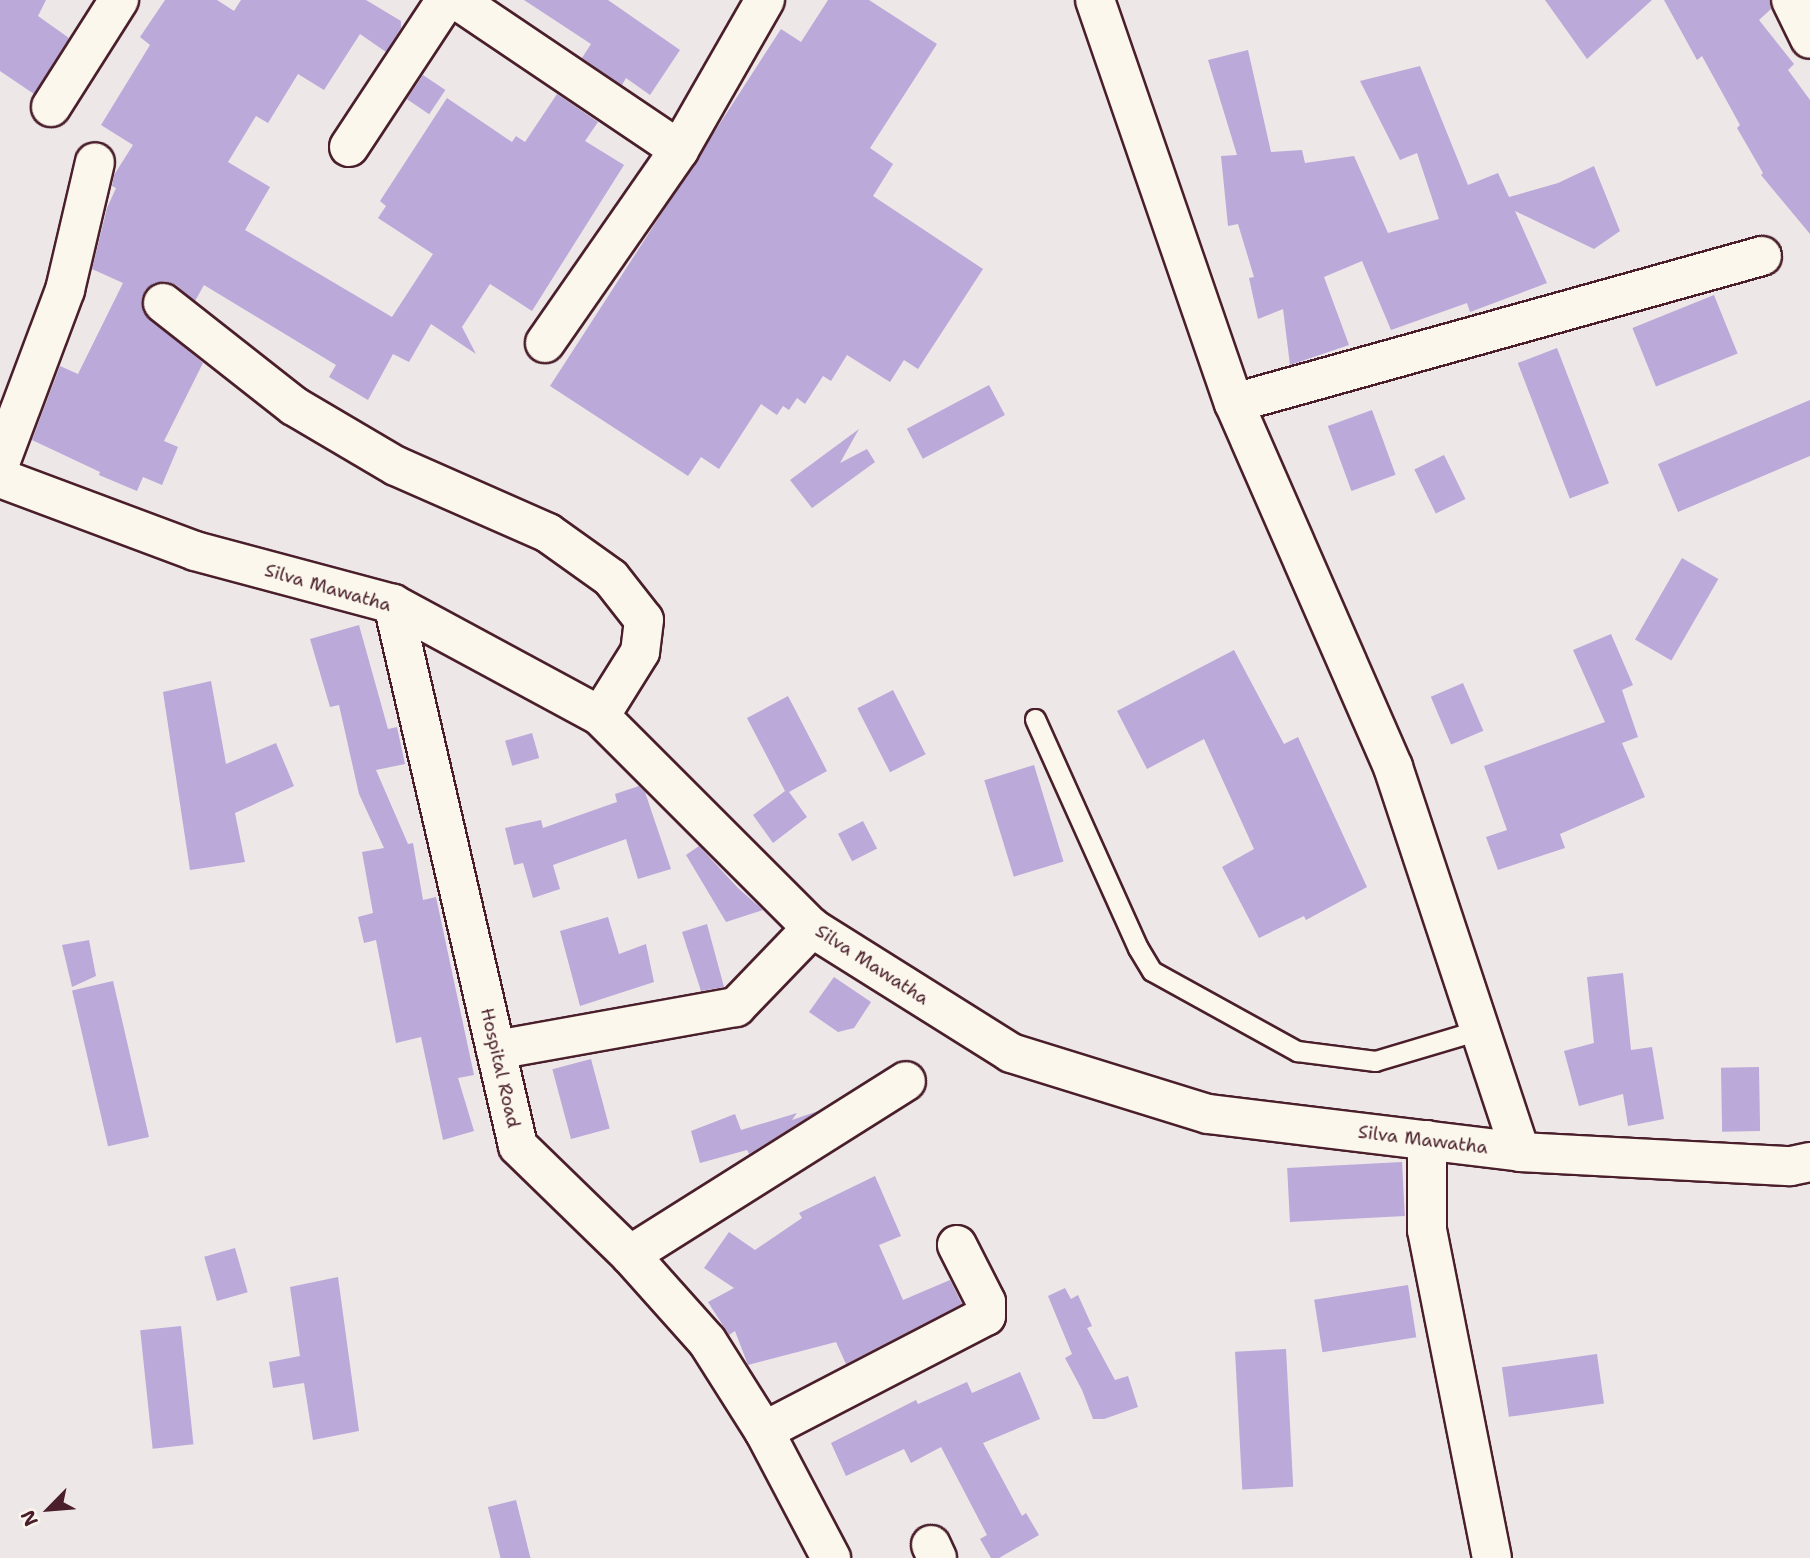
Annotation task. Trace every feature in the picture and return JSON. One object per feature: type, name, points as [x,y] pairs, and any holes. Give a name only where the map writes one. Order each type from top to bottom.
[{"type":"street","points":[[51,107],[119,0]]},
{"type":"street","points":[[349,147],[446,0]]},
{"type":"street","points":[[457,0],[679,150]]},
{"type":"street","points":[[545,343],[679,150],[765,0]]},
{"type":"street","points":[[1095,0],[1234,403],[1392,767],[1520,1152]]},
{"type":"street","points":[[1791,0],[1810,39]]},
{"type":"street","points":[[0,463],[65,290],[95,162]]},
{"type":"street","points":[[1234,403],[1762,256]]},
{"type":"street","points":[[163,303],[294,406],[396,466],[548,533],[611,578],[643,620],[643,631],[640,652],[600,716]]},
{"type":"street","name":"Silva Mawatha","points":[[0,478],[195,551],[393,604],[600,716],[812,928],[1010,1053],[1208,1114],[1520,1152],[1791,1166],[1810,1161]]},
{"type":"street","name":"Hospital Road","points":[[393,604],[518,1146],[630,1255],[707,1341],[764,1431],[831,1558]]},
{"type":"street","points":[[496,1050],[736,1007],[812,928]]},
{"type":"street","points":[[630,1255],[906,1082]]},
{"type":"street","points":[[1427,1140],[1427,1230],[1492,1558]]},
{"type":"street","points":[[764,1431],[986,1316],[986,1302],[957,1245]]},
{"type":"lane","points":[[1035,719],[1138,948],[1152,971],[1297,1051],[1376,1061],[1479,1030]]},
{"type":"building","points":[[0,0],[46,0],[38,16],[69,38],[34,94],[0,71]]},
{"type":"building","points":[[165,0],[217,0],[234,11],[241,0],[366,0],[401,21],[401,28],[386,52],[360,34],[324,90],[298,74],[268,123],[256,116],[228,162],[270,187],[245,230],[392,317],[433,254],[378,218],[386,206],[380,201],[447,98],[512,142],[516,136],[525,142],[557,94],[598,122],[585,141],[624,165],[532,311],[490,284],[462,327],[476,354],[431,324],[409,362],[393,354],[368,400],[329,377],[336,365],[204,285],[195,301],[176,285],[165,281],[154,283],[145,290],[142,299],[143,312],[203,363],[164,441],[178,447],[162,485],[143,477],[137,491],[99,475],[100,472],[32,440],[60,366],[78,374],[123,283],[92,269],[107,208],[116,188],[112,186],[114,175],[133,145],[101,125],[150,45],[140,37]]},
{"type":"building","points":[[524,0],[608,0],[680,50],[650,95],[626,78],[622,85],[582,58],[591,44]]},
{"type":"building","points":[[828,0],[869,0],[937,44],[870,148],[893,164],[873,196],[983,269],[918,369],[904,360],[890,382],[847,355],[831,381],[823,376],[805,404],[797,398],[789,410],[783,406],[777,415],[761,404],[719,469],[701,457],[688,476],[550,386],[781,29],[801,42]]},
{"type":"building","points":[[1545,0],[1652,0],[1587,59]]},
{"type":"building","points":[[1664,0],[1769,0],[1771,9],[1759,20],[1794,64],[1788,70],[1810,100],[1810,234],[1761,175],[1763,173],[1737,128],[1740,125],[1702,56],[1697,60]]},
{"type":"building","points":[[1248,50],[1271,152],[1302,150],[1305,163],[1354,156],[1388,233],[1439,219],[1417,153],[1400,160],[1360,81],[1420,66],[1468,185],[1498,173],[1509,197],[1558,183],[1594,166],[1620,231],[1594,249],[1515,211],[1547,283],[1470,312],[1467,303],[1391,330],[1362,261],[1324,277],[1349,345],[1290,365],[1283,309],[1258,319],[1249,278],[1254,277],[1238,224],[1228,226],[1221,156],[1237,155],[1208,60]]},
{"type":"building","points":[[423,75],[445,90],[429,114],[407,99]]},
{"type":"building","points":[[1714,295],[1738,353],[1656,386],[1632,328]]},
{"type":"building","points":[[1557,348],[1609,483],[1570,498],[1518,363]]},
{"type":"building","points":[[989,385],[1005,415],[923,459],[907,429]]},
{"type":"building","points":[[1810,400],[1810,456],[1678,512],[1658,464]]},
{"type":"building","points":[[1372,410],[1396,475],[1351,491],[1328,426]]},
{"type":"building","points":[[859,429],[840,463],[867,449],[875,462],[812,508],[790,480]]},
{"type":"building","points":[[1444,455],[1465,499],[1436,514],[1414,469]]},
{"type":"building","points":[[1682,558],[1718,579],[1671,660],[1635,639]]},
{"type":"building","points":[[359,625],[388,729],[397,727],[405,764],[376,770],[408,844],[413,843],[423,900],[436,897],[474,1075],[458,1078],[474,1131],[443,1140],[421,1037],[396,1043],[376,940],[364,943],[358,917],[373,913],[362,852],[384,848],[359,794],[339,705],[330,707],[310,639]]},
{"type":"building","points":[[1611,634],[1633,685],[1622,690],[1638,737],[1622,743],[1645,797],[1560,834],[1565,848],[1498,870],[1486,837],[1507,830],[1484,766],[1605,722],[1573,650]]},
{"type":"building","points":[[1234,650],[1284,744],[1298,737],[1367,887],[1306,920],[1304,916],[1259,938],[1222,867],[1254,849],[1204,739],[1147,769],[1117,711]]},
{"type":"building","points":[[211,681],[226,764],[276,743],[294,786],[235,813],[245,862],[190,870],[163,692]]},
{"type":"building","points":[[1463,683],[1483,731],[1451,745],[1431,697]]},
{"type":"building","points":[[893,690],[926,754],[890,772],[857,708]]},
{"type":"building","points":[[788,696],[827,771],[789,792],[807,817],[773,843],[753,815],[785,791],[747,718]]},
{"type":"building","points":[[532,733],[539,758],[512,766],[505,741]]},
{"type":"building","points":[[1034,765],[1064,862],[1014,877],[984,780]]},
{"type":"building","points":[[639,786],[645,792],[671,869],[638,879],[626,839],[553,865],[560,889],[533,898],[523,863],[514,865],[505,828],[541,820],[543,828],[617,802],[615,794]]},
{"type":"building","points":[[863,821],[877,849],[852,861],[838,834]]},
{"type":"building","points":[[699,846],[738,888],[763,910],[726,922],[686,855]]},
{"type":"building","points":[[608,917],[619,954],[646,944],[654,982],[580,1006],[560,931]]},
{"type":"building","points":[[707,924],[724,987],[701,991],[682,932]]},
{"type":"building","points":[[89,940],[96,976],[72,987],[62,945]]},
{"type":"building","points":[[1623,973],[1631,1050],[1652,1047],[1664,1119],[1628,1126],[1623,1094],[1579,1106],[1564,1051],[1594,1043],[1587,977]]},
{"type":"building","points":[[834,977],[871,1002],[854,1028],[838,1032],[809,1012]]},
{"type":"building","points":[[113,981],[149,1137],[108,1146],[72,990]]},
{"type":"building","points":[[591,1059],[610,1129],[571,1139],[552,1069]]},
{"type":"building","points":[[1759,1067],[1760,1131],[1722,1132],[1721,1068]]},
{"type":"building","points":[[818,1111],[749,1154],[747,1150],[700,1163],[691,1131],[735,1114],[741,1130],[797,1113],[792,1120]]},
{"type":"building","points":[[1402,1162],[1405,1216],[1290,1222],[1287,1168]]},
{"type":"building","points":[[875,1176],[901,1236],[879,1245],[903,1300],[950,1280],[962,1304],[846,1364],[836,1342],[748,1365],[735,1331],[729,1335],[708,1302],[734,1288],[704,1268],[729,1232],[755,1250],[802,1218],[799,1213]]},
{"type":"building","points":[[235,1248],[248,1292],[217,1301],[204,1257]]},
{"type":"building","points":[[338,1277],[359,1431],[313,1440],[304,1383],[273,1388],[269,1362],[300,1356],[290,1287]]},
{"type":"building","points":[[1408,1285],[1416,1337],[1322,1352],[1314,1300]]},
{"type":"building","points":[[1065,1288],[1071,1299],[1078,1295],[1092,1326],[1087,1328],[1115,1380],[1128,1376],[1138,1407],[1104,1419],[1093,1419],[1082,1390],[1065,1358],[1072,1354],[1048,1296]]},
{"type":"building","points":[[181,1326],[193,1444],[153,1449],[140,1330]]},
{"type":"building","points":[[1286,1349],[1293,1487],[1242,1489],[1235,1352]]},
{"type":"building","points":[[1597,1354],[1604,1404],[1509,1417],[1502,1367]]},
{"type":"building","points":[[1020,1372],[1040,1419],[983,1443],[1022,1516],[1026,1513],[1039,1535],[999,1558],[991,1558],[980,1539],[987,1535],[941,1447],[911,1463],[904,1449],[846,1476],[831,1443],[916,1400],[918,1404],[967,1382],[972,1393]]},
{"type":"building","points":[[516,1500],[530,1558],[501,1558],[488,1507]]}]
